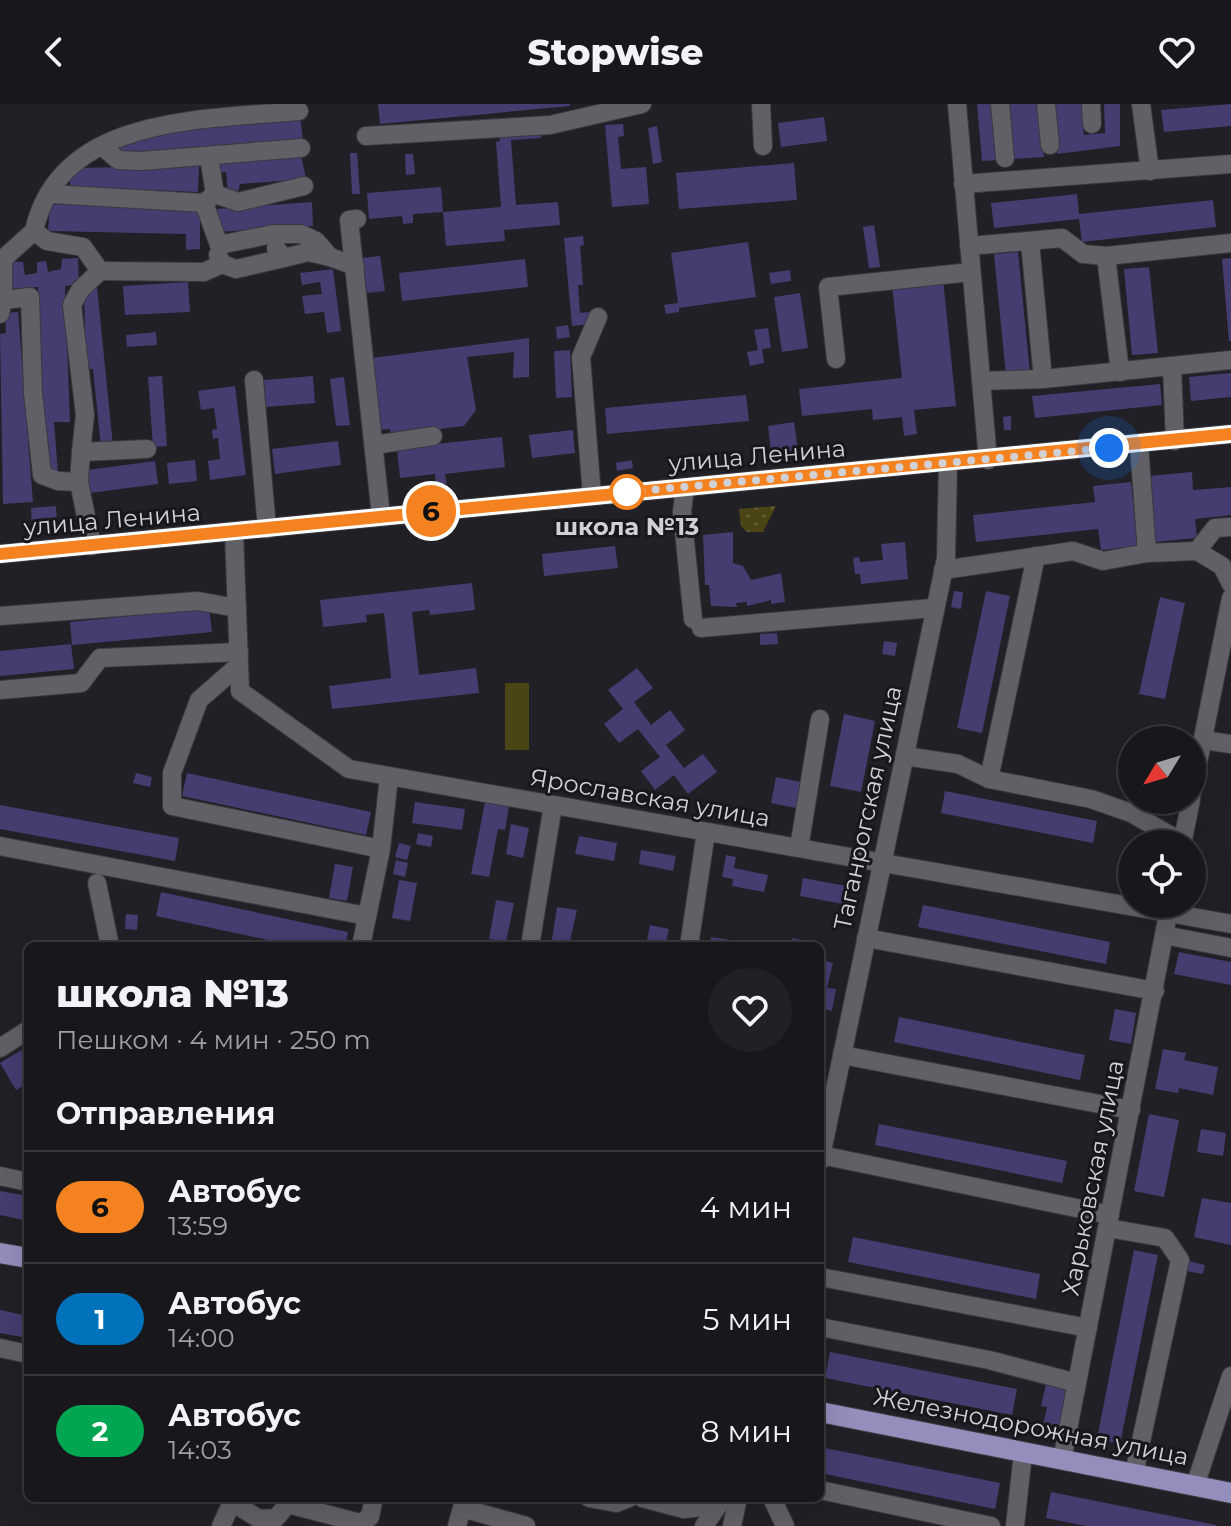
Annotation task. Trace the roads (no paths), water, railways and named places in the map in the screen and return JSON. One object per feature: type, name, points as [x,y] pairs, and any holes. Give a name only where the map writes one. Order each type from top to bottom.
[{"type":"main road","points":[[0,1253],[24,1257]]},
{"type":"main road","name":"Железнодорожная улица","points":[[824,1413],[1231,1493]]},
{"type":"street","points":[[366,136],[550,125],[642,104]]},
{"type":"street","points":[[761,104],[763,146]]},
{"type":"street","points":[[957,104],[988,460]]},
{"type":"street","points":[[1000,104],[1005,158]]},
{"type":"street","points":[[1046,104],[1050,145]]},
{"type":"street","points":[[1091,104],[1092,124]]},
{"type":"street","points":[[1141,104],[1150,171]]},
{"type":"street","points":[[79,482],[58,481],[42,475],[33,393],[30,297],[2,307],[1,259],[34,231],[40,204],[51,194],[60,173],[76,160],[137,130],[180,122],[299,111]]},
{"type":"street","points":[[103,147],[118,160],[209,157],[301,148]]},
{"type":"street","points":[[209,157],[210,198],[219,245],[217,252],[222,264]]},
{"type":"street","points":[[963,184],[1231,164]]},
{"type":"street","points":[[51,194],[210,198],[238,202],[304,186]]},
{"type":"street","points":[[357,219],[349,220],[381,516]]},
{"type":"street","points":[[34,231],[47,241],[83,247],[100,271]]},
{"type":"street","points":[[219,245],[273,234],[301,234],[316,241],[330,257]]},
{"type":"street","points":[[273,234],[274,246],[284,258]]},
{"type":"street","points":[[969,246],[1062,238],[1083,254],[1106,256],[1231,243]]},
{"type":"street","points":[[1030,242],[1043,379]]},
{"type":"street","points":[[92,546],[79,482],[85,415],[72,305],[80,290],[100,271],[204,272],[222,264],[236,269],[308,252],[355,266]]},
{"type":"street","points":[[1106,256],[1120,372]]},
{"type":"street","points":[[836,359],[828,287],[971,272]]},
{"type":"street","points":[[592,496],[581,357],[598,317]]},
{"type":"street","points":[[981,381],[1043,379],[1231,360]]},
{"type":"street","points":[[1172,366],[1175,441]]},
{"type":"street","points":[[254,380],[267,529]]},
{"type":"street","name":"улица Ленина","points":[[0,554],[1231,434]]},
{"type":"street","points":[[374,445],[433,436]]},
{"type":"street","points":[[1139,445],[1147,553]]},
{"type":"street","points":[[81,452],[147,449]]},
{"type":"street","name":"Таганрогская улица","points":[[824,1143],[943,570],[950,485],[948,463]]},
{"type":"street","points":[[685,487],[682,512],[697,623],[933,608]]},
{"type":"street","points":[[1197,551],[1215,528],[1231,527]]},
{"type":"street","name":"Ярославская улица","points":[[234,533],[240,691],[349,769],[799,848],[1118,899]]},
{"type":"street","points":[[0,542],[0,554]]},
{"type":"street","points":[[943,570],[1073,551],[1103,561],[1147,553],[1197,551],[1222,566],[1231,584]]},
{"type":"street","points":[[989,779],[1036,556]]},
{"type":"street","points":[[1206,726],[1231,598]]},
{"type":"street","points":[[0,616],[198,601],[237,608]]},
{"type":"street","points":[[0,690],[81,683],[100,658],[239,659]]},
{"type":"street","points":[[239,659],[199,700],[172,773],[172,806],[381,849]]},
{"type":"street","points":[[799,848],[820,719]]},
{"type":"street","points":[[1206,740],[1231,744]]},
{"type":"street","points":[[905,756],[958,764],[989,779],[1091,799],[1131,813],[1160,830]]},
{"type":"street","points":[[362,942],[381,849],[389,777]]},
{"type":"street","points":[[531,942],[553,805]]},
{"type":"street","points":[[690,942],[706,832]]},
{"type":"street","points":[[0,846],[367,916]]},
{"type":"street","points":[[97,883],[109,942]]},
{"type":"street","name":"Харьковская улица","points":[[1062,1460],[1167,918]]},
{"type":"street","name":"Ярославская улица","points":[[1206,918],[1231,924]]},
{"type":"street","points":[[1164,935],[1231,948]]},
{"type":"street","points":[[866,938],[1155,991]]},
{"type":"street","points":[[0,1048],[24,1033]]},
{"type":"street","points":[[842,1055],[1131,1110]]},
{"type":"street","points":[[824,1159],[1109,1221],[1165,1238],[1180,1260],[1134,1474]]},
{"type":"street","points":[[0,1176],[24,1181]]},
{"type":"street","points":[[824,1278],[1088,1328]]},
{"type":"street","points":[[824,1328],[989,1360],[1077,1383]]},
{"type":"street","points":[[0,1348],[24,1353]]},
{"type":"street","points":[[1195,1486],[1231,1376]]},
{"type":"street","points":[[1015,1526],[1023,1453]]},
{"type":"street","points":[[824,1491],[991,1526]]},
{"type":"street","points":[[221,1526],[232,1502]]},
{"type":"street","points":[[236,1502],[259,1519],[276,1518],[290,1502]]},
{"type":"street","points":[[294,1502],[362,1524],[370,1517],[373,1502]]},
{"type":"street","points":[[657,1502],[684,1509],[720,1502]]},
{"type":"street","points":[[704,1526],[720,1502]]},
{"type":"street","points":[[732,1526],[737,1502]]},
{"type":"street","points":[[774,1502],[785,1526]]},
{"type":"street","points":[[463,1506],[526,1526]]},
{"type":"place","name":"школа №13","points":[[627,492]]}]
